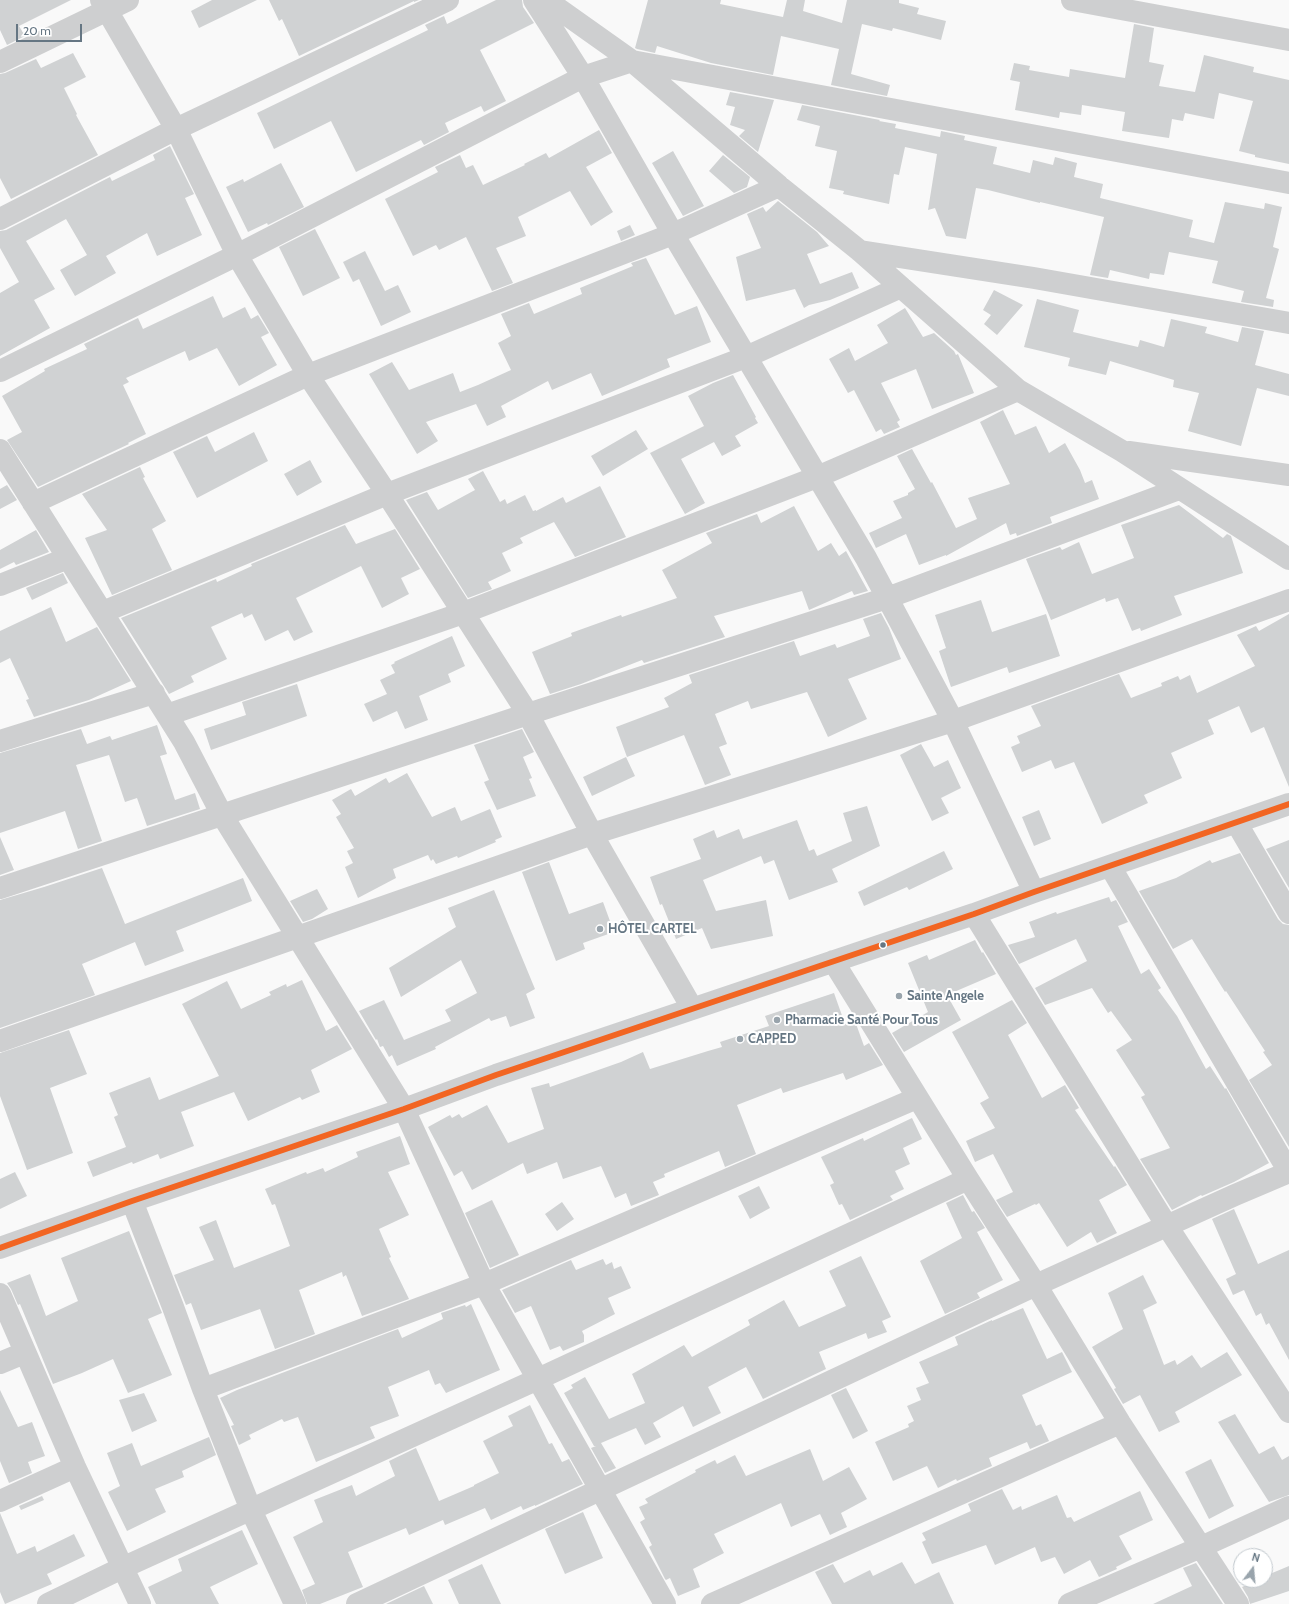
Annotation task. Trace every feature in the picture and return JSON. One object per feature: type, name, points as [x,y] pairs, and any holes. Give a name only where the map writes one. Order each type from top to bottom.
[{"type":"street","points":[[0,62],[104,5],[128,0]]},
{"type":"street","points":[[0,219],[176,129],[448,0]]},
{"type":"street","points":[[534,0],[583,76],[673,234],[866,558],[952,721],[1034,892]]},
{"type":"street","points":[[546,0],[632,61],[779,186],[860,251],[1018,390],[1122,451],[1289,559]]},
{"type":"street","points":[[1072,0],[1289,40]]},
{"type":"street","points":[[104,5],[176,129],[237,254],[308,375],[528,714],[592,834],[692,1008]]},
{"type":"street","points":[[0,371],[237,254],[583,76],[632,61],[856,104],[1289,182]]},
{"type":"street","points":[[33,503],[308,375],[673,234],[779,186]]},
{"type":"street","points":[[860,251],[1034,278],[1289,323]]},
{"type":"street","points":[[102,612],[386,494],[746,357],[901,288]]},
{"type":"street","points":[[167,715],[463,612],[817,477],[1018,390]]},
{"type":"street","points":[[0,450],[154,693],[184,742],[222,815],[404,1109],[484,1284],[665,1604]]},
{"type":"street","points":[[1122,451],[1289,475]]},
{"type":"street","points":[[0,888],[528,714],[887,598],[1179,488]]},
{"type":"street","points":[[0,585],[68,558]]},
{"type":"street","points":[[0,1041],[592,834],[952,721],[1289,600]]},
{"type":"street","points":[[0,741],[154,693]]},
{"type":"street","points":[[0,1248],[132,1201],[404,1109],[496,1074],[974,914],[1289,804]]},
{"type":"street","points":[[1236,822],[1289,913]]},
{"type":"street","points":[[358,1604],[1036,1285],[1289,1172],[1110,866]]},
{"type":"street","points":[[974,914],[1167,1226],[1289,1412]]},
{"type":"street","points":[[833,961],[917,1098],[1036,1285],[1120,1423],[1238,1604]]},
{"type":"street","points":[[202,1389],[484,1284],[917,1098]]},
{"type":"street","points":[[48,1604],[122,1568],[538,1379],[968,1179]]},
{"type":"street","points":[[132,1201],[173,1307],[202,1389],[251,1510],[295,1604]]},
{"type":"street","points":[[0,1294],[24,1353],[75,1468],[140,1604]]},
{"type":"street","points":[[0,1363],[24,1353]]},
{"type":"street","points":[[712,1604],[1120,1423]]},
{"type":"street","points":[[0,1501],[75,1468]]},
{"type":"street","points":[[1069,1604],[1289,1507]]},
{"type":"building","points":[[0,0],[71,0],[19,26],[25,36],[7,45],[0,30]]},
{"type":"building","points":[[212,0],[257,0],[199,28],[191,11]]},
{"type":"building","points":[[269,0],[419,0],[414,1],[299,56],[282,19],[279,21]]},
{"type":"building","points":[[496,0],[522,0],[523,7],[534,23],[480,50],[506,101],[484,112],[481,106],[445,123],[449,132],[424,145],[421,140],[356,172],[331,121],[274,149],[257,113],[428,30],[425,25],[444,16],[447,24]]},
{"type":"building","points":[[648,0],[721,0],[720,4],[783,17],[787,0],[805,0],[803,11],[842,23],[847,0],[899,0],[899,3],[919,8],[917,14],[946,21],[941,40],[893,28],[892,31],[862,24],[851,74],[890,85],[887,96],[831,85],[839,49],[781,36],[773,75],[711,63],[657,46],[655,53],[637,49],[635,48]]},
{"type":"building","points":[[1134,24],[1154,28],[1149,62],[1164,65],[1159,86],[1195,92],[1204,55],[1254,67],[1253,72],[1289,80],[1289,164],[1255,157],[1255,155],[1239,151],[1253,101],[1219,93],[1214,119],[1185,113],[1183,121],[1172,119],[1169,138],[1122,131],[1125,112],[1082,105],[1081,115],[1060,112],[1059,118],[1015,110],[1020,82],[1010,80],[1014,63],[1030,66],[1029,70],[1069,77],[1070,69],[1125,78]]},
{"type":"building","points":[[73,53],[86,77],[64,88],[77,114],[76,115],[98,155],[11,199],[0,178],[0,74],[36,59],[41,68]]},
{"type":"building","points":[[730,92],[774,100],[758,152],[739,136],[745,130],[730,125],[735,107],[726,105]]},
{"type":"building","points":[[802,105],[880,120],[879,121],[896,124],[895,128],[940,137],[941,131],[965,136],[964,140],[997,147],[993,164],[1030,173],[1033,160],[1053,165],[1055,157],[1077,163],[1074,177],[1103,184],[1100,198],[1193,220],[1189,237],[1214,243],[1225,202],[1264,209],[1265,203],[1282,207],[1273,247],[1279,249],[1266,298],[1274,300],[1273,307],[1241,302],[1244,291],[1212,283],[1218,261],[1169,252],[1164,275],[1150,273],[1149,279],[1110,270],[1108,278],[1090,275],[1104,217],[988,190],[976,188],[966,239],[946,236],[935,208],[928,210],[937,154],[905,147],[899,175],[894,174],[889,204],[843,194],[844,191],[829,188],[837,151],[815,146],[820,126],[797,120]]},
{"type":"building","points":[[599,130],[612,153],[586,167],[613,212],[591,226],[570,191],[518,217],[526,236],[496,248],[513,283],[492,291],[466,237],[439,250],[436,245],[413,256],[385,199],[438,172],[435,167],[460,155],[466,168],[473,165],[483,185],[546,153],[549,158]]},
{"type":"building","points":[[170,146],[194,194],[185,198],[202,235],[157,256],[147,233],[106,256],[116,273],[75,296],[60,270],[87,255],[66,219],[26,241],[55,289],[34,300],[50,328],[0,356],[0,293],[19,282],[0,248],[0,231],[6,230],[110,177],[112,181],[155,160],[153,155]]},
{"type":"building","points":[[673,151],[704,206],[683,216],[652,163]]},
{"type":"building","points":[[723,155],[750,177],[747,187],[734,193],[709,171]]},
{"type":"building","points":[[281,163],[304,207],[268,225],[267,223],[248,232],[226,187],[243,179],[244,182]]},
{"type":"building","points":[[778,201],[817,232],[829,246],[807,254],[820,284],[852,272],[859,288],[830,300],[809,305],[804,308],[795,289],[746,301],[736,257],[761,248],[747,214],[763,207],[766,212]]},
{"type":"building","points":[[630,225],[635,235],[621,241],[617,231]]},
{"type":"building","points":[[315,229],[340,278],[303,296],[279,247]]},
{"type":"building","points":[[365,251],[385,291],[398,285],[411,312],[381,326],[359,279],[353,282],[343,262]]},
{"type":"building","points":[[646,258],[675,315],[697,306],[711,342],[667,359],[670,367],[602,396],[591,373],[552,390],[548,381],[501,406],[506,417],[487,426],[476,404],[426,422],[438,441],[417,454],[369,374],[392,362],[409,390],[453,373],[460,392],[478,385],[511,370],[498,343],[511,336],[501,314],[529,303],[534,314],[582,294],[580,288],[633,266],[631,263]]},
{"type":"building","points":[[994,290],[1023,305],[997,335],[984,324],[991,315],[983,310]]},
{"type":"building","points":[[213,296],[223,318],[245,307],[251,319],[258,315],[269,333],[261,337],[277,365],[239,386],[217,348],[189,361],[185,351],[126,378],[129,382],[123,385],[146,434],[128,443],[129,444],[38,487],[7,440],[22,432],[2,396],[45,371],[44,369],[87,349],[84,344],[138,318],[143,329]]},
{"type":"building","points":[[1037,299],[1079,310],[1073,332],[1138,347],[1140,340],[1164,347],[1171,319],[1207,327],[1205,333],[1238,342],[1242,327],[1264,331],[1255,365],[1289,374],[1289,396],[1257,388],[1241,446],[1188,431],[1199,393],[1173,387],[1174,380],[1110,361],[1106,375],[1068,366],[1070,358],[1024,347]]},
{"type":"building","points":[[905,308],[923,337],[934,333],[954,351],[956,355],[958,354],[974,393],[932,409],[916,369],[881,383],[900,420],[897,422],[900,427],[884,434],[881,429],[876,432],[854,390],[848,393],[829,359],[849,348],[855,361],[888,343],[877,325]]},
{"type":"building","points":[[733,375],[758,423],[735,436],[741,446],[722,456],[714,442],[681,459],[705,503],[685,514],[650,453],[704,426],[688,396],[713,383]]},
{"type":"building","points":[[1003,410],[1015,435],[1036,426],[1049,453],[1065,443],[1080,470],[1085,483],[1092,480],[1099,499],[1050,517],[1052,523],[1017,536],[1016,533],[1010,535],[1006,523],[946,556],[919,565],[906,534],[876,548],[869,533],[902,518],[893,501],[908,495],[908,493],[915,489],[897,456],[912,449],[931,483],[932,482],[956,528],[977,519],[968,498],[1010,484],[980,422]]},
{"type":"building","points":[[636,430],[648,449],[603,476],[591,456]]},
{"type":"building","points":[[254,432],[268,461],[197,498],[173,452],[207,436],[215,452]]},
{"type":"building","points":[[310,460],[322,482],[297,496],[284,474]]},
{"type":"building","points":[[140,467],[145,477],[143,478],[166,521],[152,529],[172,570],[112,595],[85,538],[107,530],[82,494]]},
{"type":"building","points":[[483,471],[500,502],[505,499],[507,504],[525,495],[533,511],[536,511],[563,497],[566,503],[600,486],[626,537],[575,557],[554,522],[520,538],[523,543],[502,553],[511,571],[488,582],[492,589],[468,598],[406,500],[427,492],[438,510],[475,490],[468,479]]},
{"type":"building","points":[[7,485],[17,500],[0,509],[0,489]]},
{"type":"building","points":[[1179,505],[1223,538],[1227,534],[1231,536],[1243,573],[1174,596],[1182,615],[1141,631],[1140,628],[1132,631],[1118,598],[1106,602],[1105,598],[1051,620],[1026,559],[1060,547],[1062,550],[1079,542],[1092,574],[1134,558],[1121,525]]},
{"type":"building","points":[[794,506],[818,551],[831,543],[839,556],[846,551],[868,591],[854,595],[852,591],[809,610],[802,591],[714,616],[725,637],[644,663],[642,660],[581,684],[550,694],[532,652],[572,636],[571,633],[621,615],[622,617],[677,598],[662,570],[712,543],[706,533],[757,514],[761,523]]},
{"type":"building","points":[[345,525],[356,544],[395,529],[420,569],[401,578],[409,594],[382,608],[361,566],[296,598],[313,632],[294,641],[288,630],[265,641],[252,614],[244,618],[242,613],[211,627],[227,659],[191,676],[194,682],[169,694],[121,618],[216,579],[217,582],[252,566],[251,564]]},
{"type":"building","points":[[36,530],[49,552],[16,565],[14,562],[0,569],[0,550]]},
{"type":"building","points":[[63,573],[68,583],[32,600],[26,588]]},
{"type":"building","points":[[981,600],[992,632],[1046,614],[1060,656],[1009,673],[1007,667],[951,687],[939,651],[946,648],[935,615]]},
{"type":"building","points":[[51,607],[66,642],[97,627],[131,681],[89,700],[34,717],[26,700],[29,699],[10,658],[0,663],[0,631]]},
{"type":"building","points":[[881,613],[889,628],[901,659],[848,679],[867,719],[828,737],[807,692],[751,709],[748,701],[715,714],[727,744],[719,747],[731,775],[705,785],[684,735],[627,757],[616,727],[669,707],[664,698],[692,683],[689,675],[794,641],[800,656],[835,644],[837,648],[870,636],[863,619]]},
{"type":"building","points":[[1289,614],[1289,787],[1264,727],[1251,733],[1239,706],[1208,720],[1214,734],[1171,753],[1182,778],[1144,795],[1148,803],[1102,824],[1074,762],[1055,769],[1051,760],[1022,772],[1011,747],[1020,743],[1017,736],[1041,726],[1031,706],[1119,674],[1131,698],[1162,686],[1161,683],[1178,676],[1180,680],[1190,675],[1197,693],[1255,666],[1237,635],[1256,626],[1259,631]]},
{"type":"building","points":[[452,636],[465,666],[448,674],[451,682],[419,696],[428,720],[405,729],[397,711],[373,722],[364,704],[387,694],[380,680],[395,673],[391,665],[395,663],[394,662]]},
{"type":"building","points":[[297,684],[307,716],[211,750],[204,729],[246,715],[242,702]]},
{"type":"building","points":[[157,725],[167,754],[160,756],[175,800],[195,793],[200,809],[147,826],[137,798],[125,802],[109,755],[76,765],[102,841],[78,849],[65,811],[0,833],[0,753],[81,729],[87,744],[110,736],[112,740]]},
{"type":"building","points":[[522,729],[534,752],[523,757],[532,778],[529,779],[536,796],[497,810],[484,782],[489,780],[474,745]]},
{"type":"building","points":[[921,744],[934,767],[948,760],[961,788],[941,798],[949,813],[932,821],[900,755]]},
{"type":"building","points":[[626,757],[635,776],[592,796],[583,777]]},
{"type":"building","points":[[407,773],[432,817],[455,807],[461,821],[490,809],[502,837],[495,840],[496,842],[458,858],[457,856],[436,864],[433,859],[431,861],[428,855],[393,869],[396,878],[358,898],[345,867],[353,863],[347,851],[354,848],[336,817],[341,814],[332,800],[351,789],[355,796],[386,778],[389,783]]},
{"type":"building","points":[[867,806],[880,846],[832,869],[838,882],[789,900],[774,860],[764,864],[761,856],[703,880],[716,911],[766,900],[773,936],[711,949],[702,928],[676,939],[662,904],[660,905],[650,877],[701,859],[693,839],[714,830],[717,838],[739,829],[743,839],[797,820],[809,851],[814,849],[817,856],[852,841],[843,813]]},
{"type":"building","points":[[1039,810],[1051,839],[1034,846],[1022,817]]},
{"type":"building","points":[[0,837],[14,870],[0,875]]},
{"type":"building","points":[[1289,840],[1289,888],[1266,849]]},
{"type":"building","points":[[944,851],[953,869],[909,890],[907,887],[864,906],[858,892]]},
{"type":"building","points":[[1240,853],[1278,919],[1283,924],[1289,925],[1289,1147],[1249,1080],[1272,1065],[1263,1052],[1265,1051],[1226,991],[1225,992],[1192,939],[1173,949],[1139,891],[1176,878],[1210,860],[1212,863]]},
{"type":"building","points":[[549,862],[569,914],[603,902],[614,932],[583,943],[585,949],[556,961],[522,872]]},
{"type":"building","points":[[102,868],[125,924],[243,878],[252,901],[176,931],[184,951],[145,966],[135,942],[82,964],[95,995],[0,1028],[0,900]]},
{"type":"building","points":[[317,889],[328,909],[312,919],[303,922],[290,901]]},
{"type":"building","points":[[494,890],[535,989],[526,994],[535,1018],[510,1027],[506,1016],[491,1021],[489,1018],[435,1047],[436,1049],[397,1066],[392,1055],[389,1057],[383,1046],[380,1047],[377,1039],[376,1040],[359,1011],[384,1000],[404,1040],[451,1021],[445,1010],[477,993],[461,960],[401,997],[389,968],[456,927],[448,908]]},
{"type":"building","points":[[1109,897],[1111,902],[1116,900],[1128,922],[1118,926],[1141,974],[1149,969],[1161,988],[1158,990],[1177,1016],[1206,1069],[1210,1066],[1225,1089],[1226,1088],[1269,1163],[1234,1182],[1202,1196],[1201,1195],[1172,1210],[1140,1159],[1170,1148],[1141,1097],[1145,1095],[1116,1050],[1132,1040],[1111,1011],[1108,1013],[1092,988],[1045,1005],[1035,988],[1087,961],[1076,939],[1019,964],[1008,945],[1035,937],[1029,922],[1056,912],[1057,914]]},
{"type":"building","points":[[975,940],[996,974],[947,995],[961,1020],[904,1052],[892,1033],[928,1012],[908,963],[927,955],[929,960]]},
{"type":"building","points":[[302,980],[326,1031],[337,1025],[352,1049],[311,1070],[320,1092],[302,1100],[300,1097],[248,1121],[234,1092],[181,1112],[194,1146],[160,1159],[158,1154],[93,1177],[87,1162],[126,1147],[114,1117],[118,1115],[109,1093],[150,1077],[159,1100],[219,1076],[182,1004],[227,981],[241,1009],[271,995],[269,992],[286,984],[287,987]]},
{"type":"building","points":[[834,993],[845,1024],[855,1021],[864,1046],[869,1043],[883,1065],[846,1080],[843,1073],[783,1093],[781,1088],[737,1105],[756,1154],[725,1167],[719,1151],[664,1174],[665,1177],[653,1182],[659,1195],[631,1206],[626,1193],[615,1198],[601,1166],[563,1179],[557,1162],[527,1174],[523,1163],[472,1190],[462,1171],[454,1176],[428,1127],[450,1115],[452,1118],[459,1114],[462,1118],[487,1105],[508,1143],[544,1129],[531,1088],[549,1083],[550,1087],[621,1062],[643,1052],[650,1069],[722,1047],[720,1042],[769,1026],[765,1016]]},
{"type":"building","points":[[1012,1000],[1027,1023],[1008,1035],[1042,1098],[1065,1085],[1079,1108],[1075,1110],[1127,1185],[1099,1200],[1117,1233],[1097,1243],[1091,1232],[1067,1247],[1039,1203],[1007,1217],[996,1200],[1013,1192],[993,1154],[975,1162],[966,1141],[995,1128],[980,1103],[989,1098],[952,1032]]},
{"type":"building","points":[[69,1030],[87,1074],[50,1088],[73,1153],[27,1170],[0,1096],[0,1053]]},
{"type":"building","points":[[912,1118],[922,1139],[903,1148],[910,1164],[895,1171],[904,1189],[890,1196],[893,1200],[850,1220],[842,1204],[839,1205],[830,1185],[834,1183],[821,1157],[863,1138],[864,1141]]},
{"type":"building","points":[[400,1136],[410,1164],[388,1172],[409,1215],[379,1229],[391,1257],[389,1258],[409,1299],[362,1316],[346,1275],[343,1277],[342,1272],[299,1290],[315,1334],[275,1349],[260,1309],[201,1330],[191,1303],[186,1305],[174,1275],[214,1260],[199,1227],[216,1220],[234,1268],[290,1246],[275,1204],[272,1205],[265,1189],[306,1172],[307,1174],[323,1168],[325,1172],[358,1157],[356,1152]]},
{"type":"building","points":[[15,1172],[27,1196],[0,1209],[0,1179]]},
{"type":"building","points":[[759,1186],[770,1208],[750,1219],[738,1196]]},
{"type":"building","points":[[963,1195],[972,1212],[974,1211],[985,1228],[977,1232],[1003,1280],[977,1293],[980,1298],[945,1314],[920,1261],[962,1238],[946,1203]]},
{"type":"building","points":[[492,1200],[519,1255],[490,1268],[465,1213]]},
{"type":"building","points":[[562,1202],[574,1219],[557,1231],[545,1214]]},
{"type":"building","points":[[1234,1209],[1258,1264],[1289,1250],[1289,1360],[1269,1323],[1266,1325],[1261,1313],[1256,1316],[1244,1290],[1233,1295],[1226,1279],[1236,1274],[1212,1219]]},
{"type":"building","points":[[129,1231],[162,1313],[148,1319],[172,1375],[128,1393],[113,1359],[53,1384],[20,1304],[18,1305],[7,1283],[30,1274],[46,1316],[78,1301],[61,1258]]},
{"type":"building","points":[[861,1256],[891,1317],[882,1321],[887,1332],[868,1339],[866,1333],[819,1352],[826,1369],[763,1399],[746,1367],[708,1387],[721,1413],[693,1427],[683,1406],[653,1423],[661,1437],[645,1445],[636,1428],[601,1443],[616,1468],[605,1473],[591,1448],[596,1446],[594,1446],[564,1393],[573,1388],[571,1385],[585,1377],[609,1419],[645,1403],[632,1374],[684,1345],[692,1357],[750,1325],[748,1320],[784,1300],[799,1327],[846,1306],[829,1271]]},
{"type":"building","points":[[603,1259],[606,1265],[612,1262],[614,1269],[621,1266],[631,1288],[608,1298],[615,1314],[582,1331],[584,1335],[584,1342],[563,1351],[560,1346],[550,1350],[531,1306],[515,1313],[502,1290],[571,1260],[576,1270]]},
{"type":"building","points":[[1143,1275],[1157,1303],[1143,1310],[1164,1365],[1175,1360],[1177,1365],[1192,1355],[1201,1368],[1227,1352],[1242,1375],[1175,1412],[1180,1422],[1159,1432],[1140,1395],[1123,1404],[1114,1389],[1116,1388],[1092,1347],[1123,1329],[1108,1293]]},
{"type":"building","points":[[471,1304],[500,1370],[446,1393],[440,1383],[435,1385],[429,1370],[388,1387],[399,1416],[370,1427],[375,1438],[316,1462],[298,1417],[284,1422],[282,1419],[249,1435],[251,1439],[239,1445],[231,1426],[234,1425],[220,1398],[237,1390],[398,1329],[402,1338],[443,1319],[441,1313],[465,1305],[466,1307]]},
{"type":"building","points":[[1023,1308],[1047,1359],[1062,1352],[1072,1372],[1022,1395],[1036,1426],[1041,1424],[1049,1441],[1030,1449],[1027,1442],[989,1458],[992,1466],[957,1481],[956,1479],[938,1488],[927,1466],[893,1481],[875,1442],[909,1427],[908,1424],[914,1421],[907,1406],[921,1400],[916,1388],[929,1383],[919,1362],[958,1345],[955,1337]]},
{"type":"building","points":[[846,1388],[868,1431],[853,1439],[831,1395]]},
{"type":"building","points":[[0,1390],[18,1427],[32,1422],[45,1456],[28,1462],[32,1473],[9,1483],[0,1461]]},
{"type":"building","points":[[144,1393],[157,1421],[132,1432],[119,1400]]},
{"type":"building","points":[[530,1405],[549,1444],[552,1443],[562,1462],[569,1459],[583,1484],[535,1506],[523,1510],[521,1506],[491,1520],[485,1508],[445,1525],[443,1520],[409,1535],[406,1528],[348,1552],[363,1587],[320,1604],[307,1604],[302,1590],[315,1584],[293,1537],[323,1522],[314,1500],[352,1485],[356,1496],[395,1476],[389,1461],[416,1448],[439,1501],[474,1486],[499,1473],[483,1441],[513,1426],[508,1416]]},
{"type":"building","points":[[1235,1414],[1259,1454],[1274,1446],[1282,1460],[1289,1456],[1289,1495],[1269,1502],[1218,1422]]},
{"type":"building","points":[[209,1437],[216,1455],[182,1471],[184,1477],[155,1489],[166,1512],[127,1531],[108,1492],[120,1486],[107,1453],[132,1443],[141,1466]]},
{"type":"building","points":[[810,1449],[823,1481],[849,1467],[867,1499],[841,1513],[847,1527],[830,1535],[820,1514],[791,1527],[781,1503],[714,1534],[724,1553],[693,1569],[700,1587],[678,1596],[670,1578],[665,1579],[649,1547],[652,1545],[640,1522],[645,1519],[639,1507],[648,1503],[645,1499],[696,1472],[695,1470],[715,1460],[717,1464],[735,1455],[746,1476]]},
{"type":"building","points":[[1211,1459],[1234,1506],[1209,1519],[1185,1472]]},
{"type":"building","points":[[1002,1489],[1013,1510],[1021,1506],[1022,1510],[1057,1495],[1067,1518],[1071,1517],[1074,1522],[1140,1491],[1153,1520],[1119,1536],[1132,1559],[1116,1567],[1117,1569],[1099,1577],[1090,1560],[1064,1574],[1055,1557],[1041,1562],[1035,1547],[995,1565],[986,1545],[932,1564],[922,1542],[926,1540],[922,1533],[971,1511],[968,1504]]},
{"type":"building","points":[[42,1496],[44,1500],[21,1510],[19,1506]]},
{"type":"building","points":[[583,1512],[603,1558],[565,1574],[545,1529]]},
{"type":"building","points":[[0,1513],[17,1554],[35,1546],[37,1552],[74,1534],[85,1556],[47,1574],[52,1584],[5,1604],[0,1592]]},
{"type":"building","points":[[242,1530],[258,1564],[210,1587],[219,1604],[156,1604],[148,1587],[182,1571],[178,1559]]},
{"type":"building","points":[[902,1562],[915,1584],[939,1572],[954,1604],[832,1604],[815,1572],[833,1564],[844,1583],[870,1570],[873,1576]]},
{"type":"building","points":[[1196,1563],[1223,1604],[1153,1604],[1192,1586],[1183,1568]]},
{"type":"building","points":[[482,1564],[501,1604],[459,1604],[448,1580]]},
{"type":"building","points":[[1289,1566],[1289,1591],[1250,1604],[1243,1588],[1273,1588],[1273,1573]]},
{"type":"building","points":[[424,1586],[433,1604],[386,1604]]},
{"type":"transit line","points":[[0,1248],[132,1201],[404,1109],[496,1075],[974,914],[1289,804]]},
{"type":"place","name":"HÔTEL CARTEL","points":[[600,929]]},
{"type":"place","name":"Sainte Angele","points":[[899,996]]},
{"type":"place","name":"Pharmacie Santé Pour Tous","points":[[777,1020]]},
{"type":"place","name":"CAPPED","points":[[740,1039]]}]
